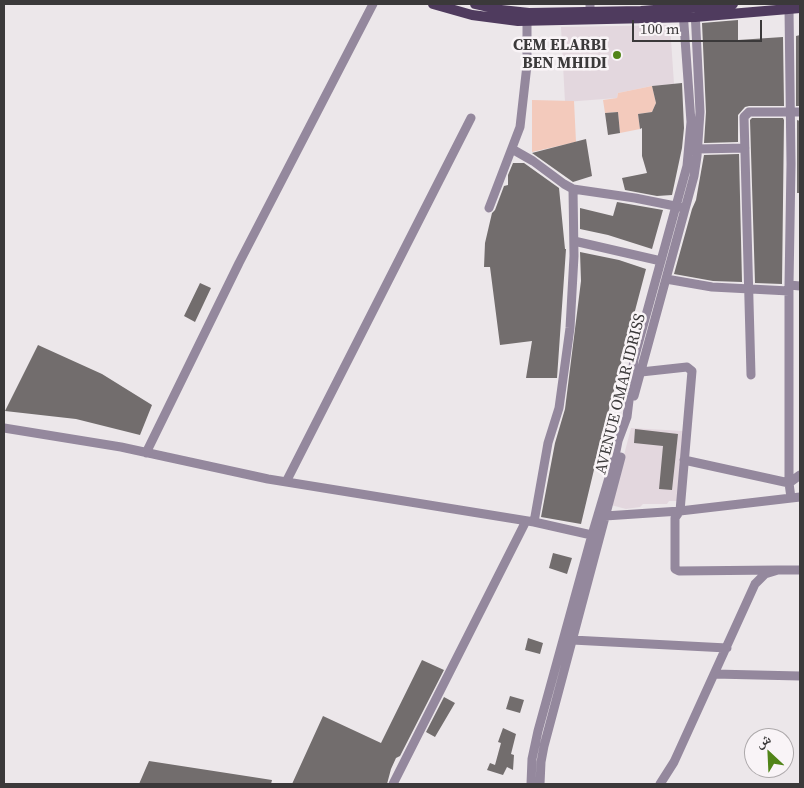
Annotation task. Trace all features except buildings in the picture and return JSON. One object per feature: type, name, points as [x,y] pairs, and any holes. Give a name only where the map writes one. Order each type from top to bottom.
[{"type":"main road","points":[[433,4],[472,15],[518,21],[584,21],[733,4]]},
{"type":"main road","points":[[475,4],[529,14],[590,8],[689,10],[800,8]]},
{"type":"street","points":[[146,453],[239,263],[372,4]]},
{"type":"street","points":[[605,516],[680,511],[796,497],[789,483],[791,164],[789,9]]},
{"type":"street","points":[[531,784],[532,759],[538,731],[596,536],[626,417],[634,359],[661,261],[681,207],[690,130],[689,10]]},
{"type":"street","name":"AVENUE OMAR IDRISS","points":[[540,784],[542,754],[572,640],[596,536],[605,516],[618,470],[631,405],[666,279],[681,207],[694,176],[700,112],[689,10]]},
{"type":"street","points":[[489,208],[520,127],[526,90],[527,20]]},
{"type":"street","points":[[751,375],[745,115],[749,112],[800,112]]},
{"type":"street","points":[[286,482],[471,118]]},
{"type":"street","points":[[698,149],[745,148]]},
{"type":"street","points":[[512,149],[573,189],[681,207]]},
{"type":"street","points":[[393,784],[530,521],[548,442],[559,408],[564,370],[572,304],[573,189]]},
{"type":"street","points":[[574,240],[661,261]]},
{"type":"street","points":[[666,279],[699,285],[748,290],[800,286]]},
{"type":"street","points":[[641,372],[687,367],[691,369],[680,511],[675,518],[675,567],[677,571],[800,570]]},
{"type":"street","points":[[4,428],[121,447],[286,482],[530,521],[596,536]]},
{"type":"street","points":[[684,460],[789,483],[800,476]]},
{"type":"street","points":[[660,784],[674,762],[755,584],[765,574],[778,570]]},
{"type":"street","points":[[572,640],[727,648]]},
{"type":"street","points":[[714,674],[800,676]]},
{"type":"shaded area","name":"CEM ELARBI BEN MHIDI","points":[[670,25],[674,84],[652,86],[618,93],[617,98],[565,102],[561,27]]},
{"type":"shaded area","points":[[652,86],[656,103],[652,112],[638,114],[640,129],[620,133],[618,112],[605,113],[603,100],[617,98],[618,93]]},
{"type":"shaded area","points":[[532,100],[574,101],[576,142],[532,152]]},
{"type":"shaded area","points":[[631,428],[683,431],[677,501],[669,501],[667,504],[643,504],[640,507],[626,509],[611,505]]},
{"type":"place","name":"CEM ELARBI BEN MHIDI","points":[[617,55]]}]
